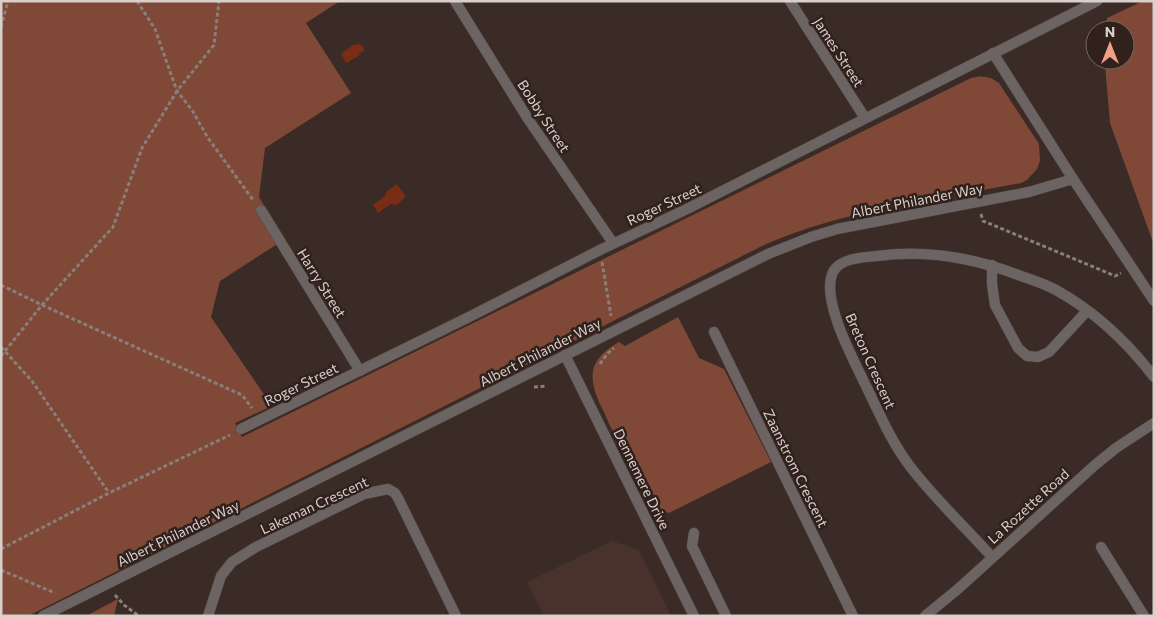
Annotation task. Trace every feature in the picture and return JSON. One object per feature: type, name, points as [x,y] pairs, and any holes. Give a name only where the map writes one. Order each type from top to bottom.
[{"type":"street","name":"Bobby Street","points":[[455,1],[528,119],[612,243]]},
{"type":"street","name":"James Street","points":[[790,1],[866,118]]},
{"type":"street","name":"Roger Street","points":[[242,429],[612,243],[687,209],[1097,1]]},
{"type":"street","points":[[994,53],[1073,179],[1154,301]]},
{"type":"street","name":"Albert Philander Way","points":[[43,616],[768,254],[837,229],[1029,192],[1073,179]]},
{"type":"street","name":"Harry Street","points":[[261,210],[360,371]]},
{"type":"street","name":"Breton Crescent","points":[[992,557],[909,466],[896,447],[837,323],[830,284],[834,270],[844,262],[854,259],[892,253],[949,256],[992,265],[1055,290],[1087,311],[1124,342],[1154,378]]},
{"type":"street","points":[[992,265],[995,305],[1018,348],[1027,356],[1038,357],[1049,352],[1087,311]]},
{"type":"street","name":"Zaanstrom Crescent","points":[[714,332],[853,616]]},
{"type":"street","name":"Dennemere Drive","points":[[565,356],[694,616]]},
{"type":"street","name":"La Rozette Road","points":[[925,616],[958,589],[1095,465],[1116,448],[1154,423]]},
{"type":"street","name":"Lakeman Crescent","points":[[208,616],[221,576],[232,562],[256,547],[364,494],[388,489],[395,493],[398,498],[456,616]]},
{"type":"street","points":[[694,533],[692,546],[726,616]]},
{"type":"street","points":[[1101,547],[1144,616]]},
{"type":"path","points":[[1,27],[8,1]]},
{"type":"path","points":[[137,1],[155,28],[177,91],[192,110],[208,138],[261,210]]},
{"type":"path","points":[[1,356],[42,305],[113,227],[142,148],[177,91],[214,45],[219,1]]},
{"type":"path","points":[[983,221],[1115,276]]},
{"type":"path","points":[[598,251],[602,260],[610,316]]},
{"type":"path","points":[[1,284],[42,305],[242,395],[261,420]]},
{"type":"path","points":[[600,364],[606,354],[615,346]]},
{"type":"path","points":[[1,347],[32,381],[109,493]]},
{"type":"path","points":[[1,549],[109,493],[242,429]]},
{"type":"path","points":[[1,570],[55,594]]},
{"type":"path","points":[[114,595],[139,616]]},
{"type":"shaded area","points":[[1,1],[340,1],[306,23],[351,93],[265,148],[259,197],[285,239],[220,281],[211,317],[272,406],[235,423],[242,437],[971,78],[986,77],[999,83],[1039,144],[1040,161],[1037,169],[1027,180],[1021,183],[889,207],[856,215],[824,223],[762,246],[28,616],[1,616]]},
{"type":"shaded area","points":[[1143,1],[1154,1],[1154,245],[1110,123],[1105,70],[1135,70],[1135,20],[1107,20],[1107,18]]},
{"type":"shaded area","points":[[359,44],[363,46],[364,51],[346,63],[341,54],[353,45]]},
{"type":"shaded area","points":[[397,184],[406,197],[396,205],[391,204],[378,213],[373,205]]},
{"type":"shaded area","points":[[678,317],[699,358],[724,369],[771,462],[669,513],[661,510],[630,447],[612,429],[598,399],[593,372],[600,356],[608,349],[619,342],[625,346]]},
{"type":"shaded area","points":[[612,541],[639,550],[671,616],[544,616],[527,582]]},
{"type":"shaded area","points":[[118,599],[114,616],[86,616]]}]
